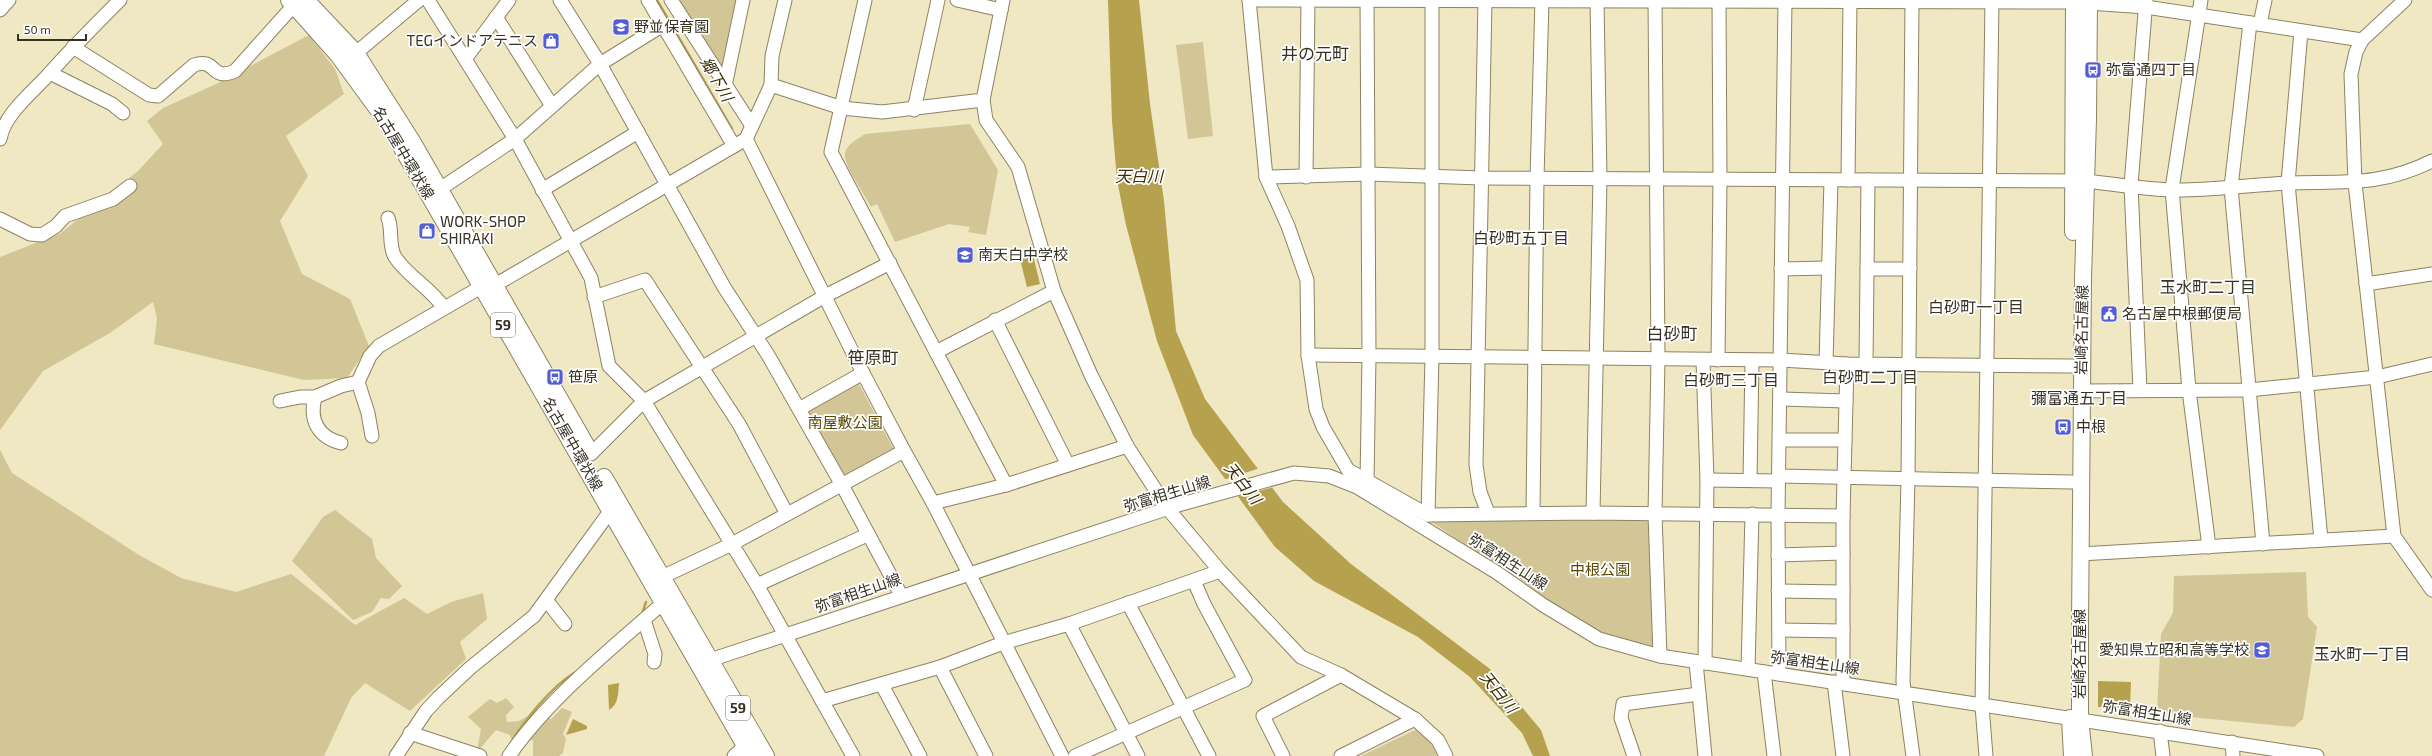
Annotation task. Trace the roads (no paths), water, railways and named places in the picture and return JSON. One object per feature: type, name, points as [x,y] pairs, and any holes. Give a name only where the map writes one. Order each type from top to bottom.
[{"type":"main road","name":"岩崎名古屋線","points":[[2082,1],[2088,119],[2079,181],[2073,366],[2072,482],[2075,718],[2084,756]]},
{"type":"main road","name":"名古屋中環状線","points":[[296,2],[356,53],[440,189],[488,286],[663,603],[766,756]]},
{"type":"main road","name":"名古屋中環状線","points":[[296,2],[338,55],[387,122],[591,454],[662,577],[704,662],[743,753]]},
{"type":"main road","name":"岩崎名古屋線","points":[[2072,756],[2075,718],[2080,554],[2082,391],[2079,181]]},
{"type":"street","points":[[0,10],[9,0]]},
{"type":"street","points":[[1,133],[15,110],[73,47],[120,0]]},
{"type":"street","points":[[356,53],[419,0]]},
{"type":"street","points":[[428,0],[515,139],[590,278],[609,366],[644,401],[757,585],[853,756]]},
{"type":"street","points":[[464,59],[509,0]]},
{"type":"street","points":[[560,0],[600,64],[724,287],[756,335],[799,409],[901,595]]},
{"type":"street","points":[[648,0],[734,146]]},
{"type":"street","points":[[671,0],[752,126]]},
{"type":"street","points":[[725,86],[743,0]]},
{"type":"street","points":[[372,436],[368,413],[358,382],[370,356],[379,346],[444,308],[488,286],[570,240],[746,139],[771,85],[772,56],[785,0]]},
{"type":"street","points":[[865,0],[832,152],[1006,485]]},
{"type":"street","points":[[914,110],[938,0]]},
{"type":"street","points":[[957,0],[1002,5],[983,100],[986,120],[1018,167],[1054,291],[1091,375],[1127,446],[1220,571],[1301,656],[1341,675],[1414,719],[1438,740],[1446,756]]},
{"type":"street","points":[[1843,516],[1533,512],[1428,515],[1348,470],[1323,427],[1312,393],[1308,355],[1307,280],[1288,226],[1266,177],[1249,0],[2082,1],[2146,4],[2198,15],[2362,40]]},
{"type":"street","points":[[1306,177],[1308,0]]},
{"type":"street","points":[[1367,0],[1370,356],[1368,482]]},
{"type":"street","points":[[1428,515],[1432,357],[1432,0]]},
{"type":"street","points":[[1485,0],[1476,465],[1480,492],[1488,513]]},
{"type":"street","points":[[1533,512],[1537,178],[1542,0]]},
{"type":"street","points":[[1593,513],[1598,359],[1600,178],[1597,0]]},
{"type":"street","points":[[1655,0],[1658,359],[1655,514],[1660,656]]},
{"type":"street","points":[[2201,0],[2172,189],[2189,390],[2209,547]]},
{"type":"street","points":[[2262,544],[2231,187],[2255,24],[2265,0]]},
{"type":"street","points":[[2405,0],[2362,40],[2356,52],[2351,74],[2355,183],[2394,536],[2432,590]]},
{"type":"street","points":[[1718,360],[1720,179],[1719,1]]},
{"type":"street","points":[[1779,674],[1778,515],[1781,399],[1782,180],[1785,1]]},
{"type":"street","points":[[1848,180],[1850,1]]},
{"type":"street","points":[[1912,1],[1908,479],[1904,693],[1913,756]]},
{"type":"street","points":[[1986,756],[1982,706],[1984,478],[1992,1]]},
{"type":"street","points":[[73,47],[149,95],[158,96],[194,64],[201,62],[209,64],[218,74],[226,76],[235,71],[296,2]]},
{"type":"street","points":[[2140,390],[2131,185],[2146,4]]},
{"type":"street","points":[[496,17],[552,106]]},
{"type":"street","points":[[440,189],[515,139],[600,64],[663,25]]},
{"type":"street","points":[[2301,31],[2288,183],[2321,540]]},
{"type":"street","points":[[50,73],[112,104],[123,113]]},
{"type":"street","points":[[771,85],[842,108],[882,112],[914,110],[983,100]]},
{"type":"street","points":[[542,190],[638,132]]},
{"type":"street","points":[[746,139],[863,373],[904,452],[933,503],[1062,756]]},
{"type":"street","points":[[1266,177],[1368,174],[1432,175],[1481,178],[2079,181],[2172,189],[2288,183],[2355,183],[2392,177],[2410,172],[2432,161]]},
{"type":"street","points":[[1826,363],[1831,180]]},
{"type":"street","points":[[1866,364],[1868,180]]},
{"type":"street","points":[[0,219],[30,234],[42,235],[56,226],[65,216],[112,198],[130,186]]},
{"type":"street","points":[[388,218],[391,224],[394,256],[410,274],[435,294],[444,308]]},
{"type":"street","points":[[591,454],[644,401],[825,296],[890,263]]},
{"type":"street","points":[[1782,269],[1828,268]]},
{"type":"street","points":[[1867,269],[1910,269]]},
{"type":"street","points":[[2366,284],[2432,274]]},
{"type":"street","points":[[594,297],[645,280],[739,424],[787,514]]},
{"type":"street","points":[[936,352],[995,320],[1054,291]]},
{"type":"street","points":[[995,320],[1068,465]]},
{"type":"street","points":[[1308,355],[1781,360],[1847,364],[2073,366]]},
{"type":"street","points":[[1704,360],[1707,480],[1699,694],[1705,756]]},
{"type":"street","points":[[1750,480],[1752,360]]},
{"type":"street","points":[[1843,756],[1839,682],[1843,631],[1843,516],[1847,364]]},
{"type":"street","points":[[2082,391],[2249,390],[2377,377],[2432,364]]},
{"type":"street","points":[[799,409],[863,373]]},
{"type":"street","points":[[280,401],[300,397],[315,398],[341,386],[358,382]]},
{"type":"street","points":[[315,398],[312,410],[313,419],[330,440],[341,443]]},
{"type":"street","points":[[1781,399],[1846,401]]},
{"type":"street","points":[[1780,440],[1845,440]]},
{"type":"street","points":[[933,503],[1006,485],[1127,446]]},
{"type":"street","points":[[662,577],[732,544],[904,452]]},
{"type":"street","name":"弥富相生山線","points":[[704,662],[901,595],[1173,507],[1294,473],[1329,476],[1357,487],[1496,572],[1542,605],[1599,639],[1660,656],[1839,682],[1982,706],[2075,718],[2232,742],[2302,755],[2317,756]]},
{"type":"street","points":[[1707,480],[1779,478],[1984,478],[2072,482]]},
{"type":"street","points":[[396,756],[410,733],[438,698],[470,668],[521,629],[547,601],[611,510]]},
{"type":"street","points":[[1748,669],[1752,514]]},
{"type":"street","points":[[757,585],[867,535]]},
{"type":"street","points":[[2080,554],[2394,536]]},
{"type":"street","points":[[1778,555],[1843,553]]},
{"type":"street","points":[[822,701],[882,685],[940,667],[1003,642],[1069,624],[1220,571]]},
{"type":"street","points":[[1075,756],[1245,680],[1204,604],[1194,581]]},
{"type":"street","points":[[1778,591],[1843,592]]},
{"type":"street","points":[[547,601],[565,624]]},
{"type":"street","points":[[510,756],[520,739],[547,710],[663,603]]},
{"type":"street","points":[[1128,603],[1209,756]]},
{"type":"street","points":[[644,620],[655,654],[654,662]]},
{"type":"street","points":[[1069,624],[1138,756]]},
{"type":"street","points":[[1778,630],[1843,631]]},
{"type":"street","points":[[940,667],[986,756]]},
{"type":"street","points":[[1764,672],[1774,756]]},
{"type":"street","points":[[1283,756],[1263,716],[1341,675]]},
{"type":"street","points":[[882,685],[920,756]]},
{"type":"street","points":[[1634,756],[1621,718],[1623,704],[1699,694]]},
{"type":"street","points":[[1341,756],[1414,719]]},
{"type":"street","points":[[2160,731],[2163,756]]},
{"type":"street","points":[[410,733],[480,756]]},
{"type":"street","points":[[2232,742],[2233,756]]},
{"type":"water","name":"天白川","points":[[1108,0],[1139,0],[1150,104],[1164,201],[1176,331],[1205,399],[1283,502],[1351,564],[1490,669],[1541,730],[1550,756],[1533,756],[1522,733],[1470,677],[1418,637],[1314,581],[1275,547],[1193,435],[1157,341],[1126,225],[1117,180],[1112,121]]},
{"type":"water","points":[[1032,251],[1040,284],[1027,287],[1019,255]]},
{"type":"water","points":[[2098,681],[2131,682],[2130,708],[2098,707]]},
{"type":"water","points":[[619,683],[615,705],[609,710],[608,685]]},
{"type":"water","points":[[573,719],[587,726],[587,729],[566,735]]},
{"type":"waterway","name":"郷下川","points":[[657,0],[732,129]]},
{"type":"waterway","points":[[642,614],[646,602]]},
{"type":"waterway","points":[[510,744],[523,725],[547,696],[565,679],[574,673]]},
{"type":"place","name":"野並保育園","points":[[621,27]]},
{"type":"place","name":"TEGインドアテニス","points":[[551,41]]},
{"type":"place","name":"弥富通四丁目","points":[[2093,70]]},
{"type":"place","name":"WORK-SHOP SHIRAKI","points":[[427,231]]},
{"type":"place","name":"南天白中学校","points":[[965,255]]},
{"type":"place","name":"名古屋中根郵便局","points":[[2109,314]]},
{"type":"place","name":"笹原","points":[[555,377]]},
{"type":"place","name":"中根","points":[[2063,427]]},
{"type":"place","name":"愛知県立昭和高等学校","points":[[2262,650]]},
{"type":"district","name":"井の元町","points":[[1315,54]]},
{"type":"district","name":"白砂町五丁目","points":[[1521,238]]},
{"type":"district","name":"玉水町二丁目","points":[[2208,287]]},
{"type":"district","name":"白砂町一丁目","points":[[1976,307]]},
{"type":"district","name":"白砂町","points":[[1672,334]]},
{"type":"district","name":"笹原町","points":[[873,358]]},
{"type":"district","name":"白砂町二丁目","points":[[1870,377]]},
{"type":"district","name":"白砂町三丁目","points":[[1731,380]]},
{"type":"district","name":"彌富通五丁目","points":[[2079,398]]},
{"type":"district","name":"玉水町一丁目","points":[[2362,654]]},
{"type":"park label","name":"南屋敷公園","points":[[845,423]]},
{"type":"park label","name":"中根公園","points":[[1600,570]]}]
